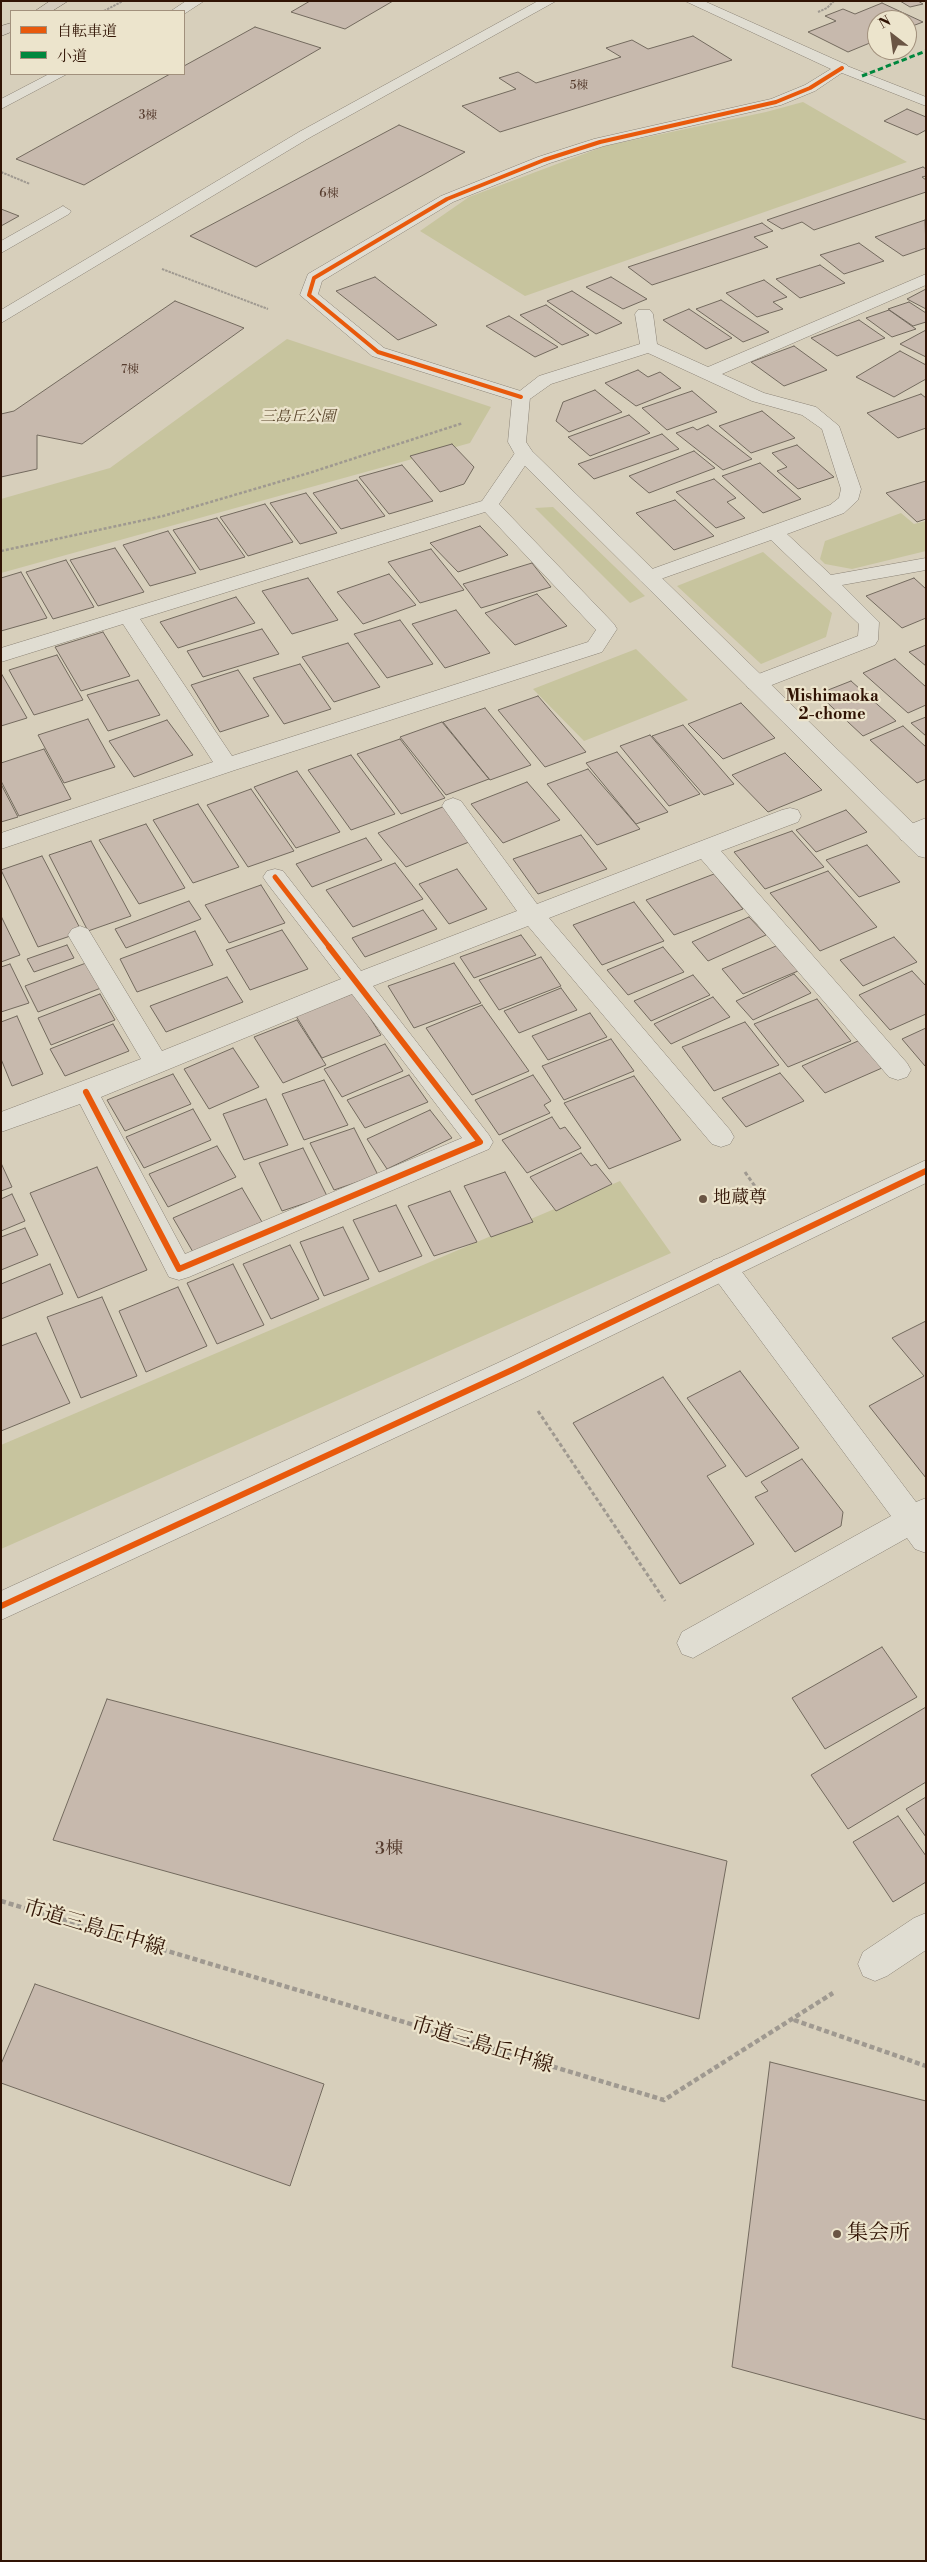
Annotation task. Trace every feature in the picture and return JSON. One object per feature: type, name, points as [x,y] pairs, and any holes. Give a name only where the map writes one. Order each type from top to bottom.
[{"type":"highway","points":[[44,10],[61,1]]},
{"type":"street","points":[[180,10],[197,1]]},
{"type":"street","points":[[1,318],[304,135],[549,1]]},
{"type":"street","points":[[692,1],[842,68],[926,102]]},
{"type":"street","points":[[521,397],[378,352],[309,295],[314,278],[447,199],[535,163],[600,142],[776,102],[810,88],[842,68]]},
{"type":"street","points":[[1,105],[58,75]]},
{"type":"street","points":[[1,248],[63,211]]},
{"type":"street","points":[[707,374],[926,279]]},
{"type":"street","points":[[644,314],[649,347]]},
{"type":"street","points":[[648,577],[837,509],[848,500],[851,489],[830,426],[809,411],[758,397],[649,347],[545,380],[521,397],[517,442],[524,454],[648,577],[756,683],[917,830],[926,850]]},
{"type":"street","points":[[1,655],[490,505],[524,454]]},
{"type":"street","points":[[1,841],[228,765],[595,647],[607,629],[490,505]]},
{"type":"street","points":[[756,683],[868,640],[868,622],[774,532]]},
{"type":"street","points":[[826,582],[926,564]]},
{"type":"street","points":[[128,617],[228,765]]},
{"type":"street","points":[[453,806],[532,914],[721,1137]]},
{"type":"street","points":[[1,1122],[86,1092],[156,1062],[358,982],[790,816]]},
{"type":"street","points":[[705,848],[898,1070]]},
{"type":"street","points":[[86,1092],[179,1269],[480,1142],[276,877]]},
{"type":"street","points":[[80,935],[156,1062]]},
{"type":"street","points":[[1,1606],[512,1370],[926,1170]]},
{"type":"street","points":[[693,1644],[921,1524],[723,1268]]},
{"type":"street","points":[[875,1964],[926,1930]]},
{"type":"path","points":[[106,10],[123,1]]},
{"type":"path","points":[[1,172],[27,182],[63,211]]},
{"type":"path","points":[[112,251],[268,309],[275,315]]},
{"type":"path","points":[[1,551],[163,516],[309,474],[463,423],[454,419]]},
{"type":"path","points":[[721,1137],[789,1237]]},
{"type":"path","points":[[512,1370],[693,1644]]},
{"type":"path","points":[[793,2020],[926,2066]]},
{"type":"green space","points":[[803,102],[907,162],[525,296],[420,231],[469,197],[605,146],[766,112]]},
{"type":"green space","name":"三島丘公園","points":[[287,339],[491,407],[470,443],[1,573],[1,499],[110,468]]},
{"type":"green space","points":[[553,507],[645,596],[630,603],[535,508]]},
{"type":"green space","points":[[901,513],[914,524],[926,521],[926,551],[852,569],[825,564],[820,559],[825,541]]},
{"type":"green space","points":[[763,552],[832,613],[826,637],[761,664],[677,586]]},
{"type":"green space","points":[[636,649],[688,700],[584,741],[533,689]]},
{"type":"green space","points":[[620,1181],[671,1253],[1,1549],[1,1445]]},
{"type":"building","points":[[310,1],[393,1],[345,29],[291,12]]},
{"type":"building","points":[[900,1],[918,1],[923,4],[910,7]]},
{"type":"building","points":[[882,3],[897,10],[867,10],[867,44],[848,52],[808,32],[836,21],[825,16],[843,9],[855,14]]},
{"type":"building","points":[[255,27],[321,48],[84,185],[16,159],[168,75],[185,75],[185,65]]},
{"type":"building","points":[[693,36],[732,60],[500,132],[462,106],[516,89],[499,78],[518,72],[536,83],[621,57],[606,48],[632,40],[648,49]]},
{"type":"building","points":[[907,109],[926,117],[926,130],[917,135],[884,121]]},
{"type":"building","points":[[399,125],[465,152],[256,267],[190,236]]},
{"type":"building","points":[[923,167],[926,169],[926,176],[922,177],[926,180],[926,192],[814,230],[802,222],[782,229],[767,220]]},
{"type":"building","points":[[1,209],[19,216],[1,226]]},
{"type":"building","points":[[925,220],[926,248],[903,256],[875,237]]},
{"type":"building","points":[[762,223],[773,231],[754,237],[768,247],[652,285],[628,267]]},
{"type":"building","points":[[859,243],[884,261],[844,274],[820,255]]},
{"type":"building","points":[[820,265],[845,283],[800,298],[776,279]]},
{"type":"building","points":[[375,277],[437,325],[398,340],[336,291]]},
{"type":"building","points":[[611,277],[647,299],[623,309],[586,287]]},
{"type":"building","points":[[764,280],[787,297],[773,302],[783,309],[757,317],[726,293]]},
{"type":"building","points":[[926,289],[926,309],[907,299]]},
{"type":"building","points":[[572,291],[622,323],[596,334],[547,301]]},
{"type":"building","points":[[721,300],[769,332],[743,342],[696,309]]},
{"type":"building","points":[[175,301],[244,328],[82,444],[37,435],[37,469],[1,477],[1,414],[14,411]]},
{"type":"building","points":[[909,302],[926,313],[926,322],[913,326],[888,309]]},
{"type":"building","points":[[546,305],[589,335],[562,345],[520,315]]},
{"type":"building","points":[[689,309],[732,338],[706,349],[663,320]]},
{"type":"building","points":[[889,310],[916,329],[892,337],[866,318]]},
{"type":"building","points":[[509,316],[558,347],[535,357],[486,326]]},
{"type":"building","points":[[859,320],[885,338],[837,356],[811,338]]},
{"type":"building","points":[[926,330],[926,357],[900,344]]},
{"type":"building","points":[[794,346],[827,370],[784,386],[751,362]]},
{"type":"building","points":[[900,351],[926,365],[926,379],[894,397],[856,377]]},
{"type":"building","points":[[638,370],[648,377],[660,372],[681,388],[636,406],[605,383]]},
{"type":"building","points":[[595,390],[622,412],[569,432],[556,421],[563,402]]},
{"type":"building","points":[[692,391],[717,412],[667,430],[642,408]]},
{"type":"building","points":[[921,394],[926,398],[926,428],[898,438],[867,413]]},
{"type":"building","points":[[762,411],[795,438],[751,453],[719,426]]},
{"type":"building","points":[[629,415],[650,433],[590,456],[568,437]]},
{"type":"building","points":[[708,425],[752,459],[723,470],[676,433],[693,427],[697,430]]},
{"type":"building","points":[[662,434],[679,449],[594,479],[578,464]]},
{"type":"building","points":[[452,444],[474,467],[464,484],[440,492],[410,456]]},
{"type":"building","points":[[797,445],[834,477],[798,489],[777,471],[787,467],[772,453]]},
{"type":"building","points":[[694,451],[715,468],[649,493],[629,476]]},
{"type":"building","points":[[760,463],[801,499],[763,513],[722,476]]},
{"type":"building","points":[[402,465],[433,501],[389,514],[359,477]]},
{"type":"building","points":[[714,479],[736,498],[727,502],[745,518],[716,528],[676,492]]},
{"type":"building","points":[[357,480],[385,516],[341,529],[313,493]]},
{"type":"building","points":[[926,481],[926,519],[917,522],[886,493]]},
{"type":"building","points":[[306,493],[337,533],[300,544],[270,503]]},
{"type":"building","points":[[675,500],[714,536],[674,550],[636,513]]},
{"type":"building","points":[[265,504],[293,542],[248,556],[220,517]]},
{"type":"building","points":[[217,518],[245,557],[200,570],[173,530]]},
{"type":"building","points":[[480,526],[508,555],[458,572],[430,543]]},
{"type":"building","points":[[168,531],[196,573],[150,586],[123,545]]},
{"type":"building","points":[[115,548],[144,592],[98,606],[70,560]]},
{"type":"building","points":[[431,549],[464,590],[420,603],[388,562]]},
{"type":"building","points":[[66,560],[94,607],[53,619],[26,572]]},
{"type":"building","points":[[532,563],[551,587],[481,608],[463,584]]},
{"type":"building","points":[[21,572],[47,618],[1,631],[1,578]]},
{"type":"building","points":[[389,574],[416,605],[363,624],[337,592]]},
{"type":"building","points":[[308,578],[338,620],[292,634],[262,591]]},
{"type":"building","points":[[914,578],[926,589],[926,618],[902,628],[866,596]]},
{"type":"building","points":[[537,594],[567,626],[515,645],[485,613]]},
{"type":"building","points":[[236,597],[255,623],[178,648],[160,622]]},
{"type":"building","points":[[456,610],[490,653],[445,668],[412,624]]},
{"type":"building","points":[[400,620],[433,664],[387,678],[354,634]]},
{"type":"building","points":[[262,629],[279,654],[203,677],[187,651]]},
{"type":"building","points":[[103,632],[130,676],[81,691],[55,647]]},
{"type":"building","points":[[348,643],[380,687],[334,702],[302,657]]},
{"type":"building","points":[[926,645],[926,666],[909,652]]},
{"type":"building","points":[[57,655],[83,700],[34,715],[9,670]]},
{"type":"building","points":[[895,659],[926,687],[926,705],[908,713],[863,673]]},
{"type":"building","points":[[300,664],[331,709],[284,724],[253,678]]},
{"type":"building","points":[[238,670],[269,716],[220,732],[191,685]]},
{"type":"building","points":[[1,673],[27,718],[1,726]]},
{"type":"building","points":[[138,680],[160,715],[108,731],[87,695]]},
{"type":"building","points":[[851,681],[896,721],[863,736],[818,694]]},
{"type":"building","points":[[538,696],[586,752],[545,767],[498,710]]},
{"type":"building","points":[[741,703],[775,738],[723,759],[688,724]]},
{"type":"building","points":[[485,708],[531,765],[490,780],[443,722]]},
{"type":"building","points":[[926,717],[926,736],[911,723]]},
{"type":"building","points":[[88,719],[115,767],[64,783],[38,735]]},
{"type":"building","points":[[167,720],[193,755],[134,777],[109,741]]},
{"type":"building","points":[[442,722],[489,779],[446,795],[400,737]]},
{"type":"building","points":[[683,725],[734,784],[704,795],[652,736]]},
{"type":"building","points":[[903,726],[926,747],[926,779],[917,783],[870,740]]},
{"type":"building","points":[[650,735],[700,794],[669,806],[620,746]]},
{"type":"building","points":[[400,739],[445,798],[401,814],[357,754]]},
{"type":"building","points":[[44,749],[71,799],[19,816],[1,781],[1,763]]},
{"type":"building","points":[[617,752],[668,812],[636,824],[586,763]]},
{"type":"building","points":[[785,753],[822,790],[768,812],[732,775]]},
{"type":"building","points":[[351,755],[395,814],[351,830],[308,770]]},
{"type":"building","points":[[588,769],[640,829],[597,845],[547,784]]},
{"type":"building","points":[[297,771],[340,832],[296,848],[254,787]]},
{"type":"building","points":[[527,782],[560,820],[503,843],[471,804]]},
{"type":"building","points":[[1,784],[18,817],[1,822]]},
{"type":"building","points":[[251,789],[294,851],[248,867],[207,805]]},
{"type":"building","points":[[198,804],[239,867],[193,883],[153,820]]},
{"type":"building","points":[[445,806],[474,840],[406,867],[378,833]]},
{"type":"building","points":[[846,810],[867,832],[816,852],[796,830]]},
{"type":"building","points":[[146,824],[185,888],[139,904],[99,840]]},
{"type":"building","points":[[792,831],[824,867],[765,889],[734,852]]},
{"type":"building","points":[[581,835],[607,869],[538,894],[513,859]]},
{"type":"building","points":[[366,838],[382,860],[312,887],[296,864]]},
{"type":"building","points":[[91,841],[131,916],[88,931],[49,855]]},
{"type":"building","points":[[867,845],[900,882],[859,897],[826,860]]},
{"type":"building","points":[[42,856],[82,932],[38,947],[1,870]]},
{"type":"building","points":[[395,863],[423,899],[353,927],[326,890]]},
{"type":"building","points":[[457,869],[487,909],[449,924],[419,884]]},
{"type":"building","points":[[828,871],[877,927],[820,951],[770,893]]},
{"type":"building","points":[[714,874],[743,909],[674,935],[646,900]]},
{"type":"building","points":[[261,885],[285,923],[229,943],[205,905]]},
{"type":"building","points":[[189,901],[201,919],[126,948],[115,929]]},
{"type":"building","points":[[634,902],[664,941],[602,965],[573,925]]},
{"type":"building","points":[[423,910],[437,929],[365,957],[352,938]]},
{"type":"building","points":[[1,916],[20,955],[1,962]]},
{"type":"building","points":[[749,917],[766,935],[708,961],[692,942]]},
{"type":"building","points":[[282,930],[308,969],[250,990],[226,950]]},
{"type":"building","points":[[195,931],[213,965],[137,992],[120,959]]},
{"type":"building","points":[[521,935],[536,955],[474,978],[460,957]]},
{"type":"building","points":[[894,937],[917,962],[863,986],[840,960]]},
{"type":"building","points":[[67,945],[74,958],[34,972],[27,959]]},
{"type":"building","points":[[776,946],[798,971],[743,994],[722,969]]},
{"type":"building","points":[[663,947],[684,972],[628,995],[607,970]]},
{"type":"building","points":[[541,957],[561,986],[499,1010],[479,980]]},
{"type":"building","points":[[86,963],[101,988],[38,1012],[25,986]]},
{"type":"building","points":[[454,963],[481,1003],[414,1028],[388,986]]},
{"type":"building","points":[[10,964],[29,1003],[1,1012],[1,967]]},
{"type":"building","points":[[912,971],[926,986],[926,1014],[890,1030],[859,995]]},
{"type":"building","points":[[794,974],[811,993],[753,1020],[736,1001]]},
{"type":"building","points":[[693,975],[710,995],[651,1021],[634,1001]]},
{"type":"building","points":[[227,977],[243,1002],[166,1032],[150,1006]]},
{"type":"building","points":[[561,988],[577,1010],[519,1033],[504,1011]]},
{"type":"building","points":[[354,993],[381,1035],[322,1058],[296,1016]]},
{"type":"building","points":[[100,994],[115,1020],[51,1045],[38,1018]]},
{"type":"building","points":[[713,997],[730,1017],[671,1044],[654,1024]]},
{"type":"building","points":[[817,999],[851,1041],[788,1067],[754,1024]]},
{"type":"building","points":[[482,1005],[529,1071],[472,1095],[426,1028]]},
{"type":"building","points":[[590,1013],[607,1037],[548,1060],[532,1036]]},
{"type":"building","points":[[17,1016],[43,1074],[12,1086],[1,1059],[1,1022]]},
{"type":"building","points":[[297,1020],[326,1065],[283,1083],[254,1037]]},
{"type":"building","points":[[745,1022],[779,1065],[714,1091],[682,1047]]},
{"type":"building","points":[[113,1024],[129,1051],[65,1076],[50,1049]]},
{"type":"building","points":[[926,1028],[926,1066],[925,1066],[902,1039]]},
{"type":"building","points":[[611,1039],[634,1071],[564,1100],[542,1066]]},
{"type":"building","points":[[858,1041],[882,1068],[825,1093],[802,1066]]},
{"type":"building","points":[[385,1044],[403,1071],[342,1097],[324,1069]]},
{"type":"building","points":[[233,1048],[259,1087],[209,1109],[184,1069]]},
{"type":"building","points":[[780,1073],[804,1101],[746,1127],[722,1098]]},
{"type":"building","points":[[173,1074],[191,1104],[125,1131],[107,1100]]},
{"type":"building","points":[[409,1075],[428,1102],[365,1128],[347,1100]]},
{"type":"building","points":[[533,1075],[551,1101],[544,1105],[550,1113],[499,1135],[475,1100]]},
{"type":"building","points":[[634,1076],[681,1140],[609,1169],[564,1103]]},
{"type":"building","points":[[324,1080],[348,1125],[304,1140],[282,1094]]},
{"type":"building","points":[[266,1099],[288,1145],[244,1160],[223,1114]]},
{"type":"building","points":[[193,1109],[211,1140],[144,1168],[126,1137]]},
{"type":"building","points":[[430,1110],[452,1138],[387,1169],[367,1139]]},
{"type":"building","points":[[552,1117],[560,1129],[565,1127],[581,1148],[527,1173],[502,1140]]},
{"type":"building","points":[[354,1128],[378,1175],[334,1190],[310,1143]]},
{"type":"building","points":[[217,1146],[236,1177],[168,1207],[149,1174]]},
{"type":"building","points":[[303,1148],[327,1196],[282,1211],[259,1163]]},
{"type":"building","points":[[581,1153],[591,1166],[596,1164],[612,1184],[556,1211],[530,1177]]},
{"type":"building","points":[[1,1163],[12,1187],[1,1191]]},
{"type":"building","points":[[97,1167],[147,1270],[78,1298],[30,1193]]},
{"type":"building","points":[[505,1172],[533,1222],[491,1237],[464,1186]]},
{"type":"building","points":[[242,1188],[262,1222],[193,1252],[173,1218]]},
{"type":"building","points":[[450,1191],[477,1242],[434,1256],[408,1206]]},
{"type":"building","points":[[12,1194],[25,1221],[1,1231],[1,1199]]},
{"type":"building","points":[[396,1205],[422,1256],[379,1272],[353,1220]]},
{"type":"building","points":[[343,1227],[369,1279],[324,1296],[300,1242]]},
{"type":"building","points":[[25,1228],[38,1255],[1,1270],[1,1237]]},
{"type":"building","points":[[290,1245],[319,1299],[271,1319],[243,1264]]},
{"type":"building","points":[[50,1264],[63,1294],[1,1319],[1,1284]]},
{"type":"building","points":[[233,1264],[264,1325],[217,1344],[187,1283]]},
{"type":"building","points":[[178,1287],[207,1346],[146,1372],[119,1311]]},
{"type":"building","points":[[102,1297],[137,1376],[81,1398],[47,1317]]},
{"type":"building","points":[[926,1321],[926,1478],[869,1406],[924,1376],[892,1338]]},
{"type":"building","points":[[36,1333],[70,1403],[1,1431],[1,1346]]},
{"type":"building","points":[[740,1371],[799,1448],[746,1477],[687,1398]]},
{"type":"building","points":[[663,1377],[726,1466],[707,1476],[754,1544],[680,1584],[573,1423]]},
{"type":"building","points":[[802,1459],[843,1512],[841,1526],[795,1552],[755,1497],[768,1491],[761,1482]]},
{"type":"building","points":[[882,1647],[917,1697],[825,1749],[792,1698]]},
{"type":"building","points":[[107,1699],[727,1861],[699,2019],[53,1840]]},
{"type":"building","points":[[926,1707],[926,1782],[848,1829],[811,1775]]},
{"type":"building","points":[[926,1797],[926,1837],[906,1809]]},
{"type":"building","points":[[898,1816],[926,1856],[926,1882],[893,1902],[853,1842]]},
{"type":"building","points":[[35,1984],[324,2084],[290,2186],[1,2083],[1,2064]]},
{"type":"building","name":"集会所","points":[[770,2062],[926,2101],[926,2420],[732,2367]]},
{"type":"marked path","points":[[862,76],[926,51]]},
{"type":"cycle path","points":[[521,397],[378,352],[309,295],[314,278],[447,199],[544,160],[600,142],[776,102],[810,88],[842,68]]},
{"type":"cycle path","points":[[86,1092],[179,1269],[480,1142],[275,877]]},
{"type":"cycle path","points":[[1,1606],[512,1370],[926,1171]]},
{"type":"place","name":"地蔵尊","points":[[703,1199]]},
{"type":"place","name":"集会所","points":[[837,2234]]},
{"type":"district","name":"Mishimaoka 2-chome","points":[[832,706]]}]
